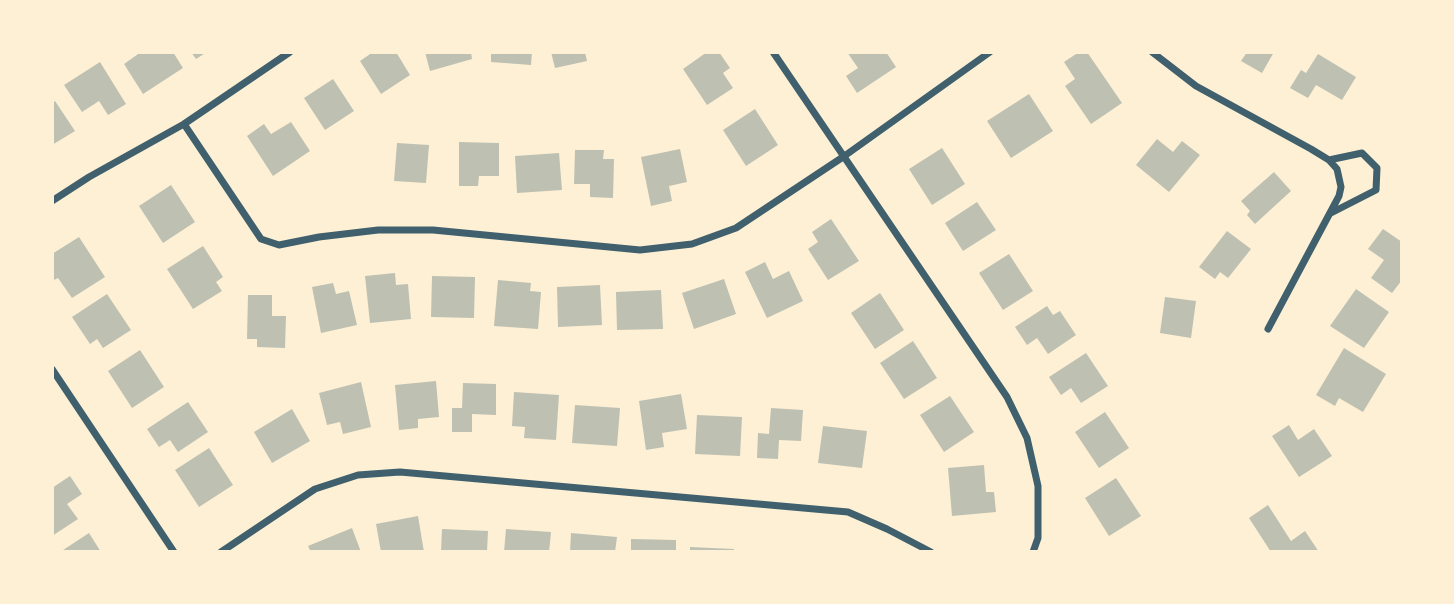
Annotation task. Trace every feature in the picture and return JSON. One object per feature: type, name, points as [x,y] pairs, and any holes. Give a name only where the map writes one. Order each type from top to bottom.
[{"type":"street","points":[[52,201],[184,124],[290,52]]},
{"type":"street","points":[[772,52],[1007,397],[1027,438],[1038,486],[1038,538],[1033,551]]},
{"type":"street","points":[[184,124],[261,239],[279,244],[377,230],[419,230],[639,250],[692,244],[736,228],[843,157],[990,52]]},
{"type":"street","points":[[1152,52],[1196,86],[1329,160],[1337,169],[1341,187],[1331,214],[1268,329]]},
{"type":"street","points":[[1329,160],[1362,153],[1377,168],[1376,190],[1331,214]]},
{"type":"street","points":[[52,369],[174,551]]},
{"type":"street","points":[[221,551],[316,489],[358,475],[400,472],[848,512],[887,528],[931,551]]},
{"type":"building","points":[[141,52],[173,52],[183,68],[143,94],[124,64]]},
{"type":"building","points":[[191,52],[207,52],[196,59]]},
{"type":"building","points":[[373,52],[396,52],[410,75],[381,94],[360,61]]},
{"type":"building","points":[[425,52],[471,52],[472,59],[430,71]]},
{"type":"building","points":[[491,52],[532,52],[531,65],[491,62]]},
{"type":"building","points":[[551,52],[585,52],[587,61],[555,68]]},
{"type":"building","points":[[707,52],[719,52],[730,68],[723,73],[733,88],[707,105],[683,69]]},
{"type":"building","points":[[847,52],[886,52],[896,67],[857,93],[846,76],[858,68]]},
{"type":"building","points":[[1079,52],[1087,52],[1122,103],[1091,124],[1065,86],[1075,79],[1064,62]]},
{"type":"building","points":[[1247,52],[1274,52],[1262,73],[1241,61]]},
{"type":"building","points":[[1318,54],[1356,77],[1342,100],[1316,85],[1308,98],[1290,88],[1301,70],[1306,73]]},
{"type":"building","points":[[100,62],[126,104],[108,115],[99,101],[82,112],[64,85]]},
{"type":"building","points":[[333,79],[354,111],[325,130],[304,98]]},
{"type":"building","points":[[1029,94],[1053,131],[1011,158],[987,121]]},
{"type":"building","points":[[55,101],[75,131],[52,145],[52,103]]},
{"type":"building","points":[[755,109],[778,145],[746,166],[723,130]]},
{"type":"building","points":[[291,122],[310,151],[273,176],[247,136],[264,124],[271,134]]},
{"type":"building","points":[[1157,139],[1173,152],[1182,141],[1200,155],[1169,192],[1136,165]]},
{"type":"building","points":[[459,142],[499,143],[499,176],[479,176],[478,186],[459,186]]},
{"type":"building","points":[[397,143],[429,145],[426,183],[394,181]]},
{"type":"building","points":[[942,148],[965,184],[932,205],[909,169]]},
{"type":"building","points":[[680,149],[687,182],[669,186],[672,201],[651,206],[641,157]]},
{"type":"building","points":[[575,150],[604,150],[603,159],[614,159],[613,198],[590,197],[590,184],[574,184]]},
{"type":"building","points":[[559,153],[562,190],[517,193],[515,156]]},
{"type":"building","points":[[1274,172],[1291,191],[1255,224],[1247,215],[1250,211],[1241,201]]},
{"type":"building","points":[[171,185],[195,222],[163,243],[139,206]]},
{"type":"building","points":[[977,202],[996,230],[963,251],[945,223]]},
{"type":"building","points":[[831,219],[859,261],[828,280],[808,249],[818,242],[812,232]]},
{"type":"building","points":[[1383,229],[1402,242],[1402,280],[1392,293],[1371,278],[1384,260],[1368,249]]},
{"type":"building","points":[[1227,231],[1251,249],[1228,278],[1220,272],[1215,279],[1199,267]]},
{"type":"building","points":[[79,237],[105,277],[72,298],[58,278],[52,281],[52,254]]},
{"type":"building","points":[[203,246],[223,277],[216,282],[222,291],[193,309],[167,269]]},
{"type":"building","points":[[1009,254],[1033,291],[1003,310],[979,273]]},
{"type":"building","points":[[765,262],[773,279],[789,271],[803,301],[767,318],[745,272]]},
{"type":"building","points":[[395,273],[396,285],[408,284],[411,319],[370,323],[365,276]]},
{"type":"building","points":[[432,276],[475,277],[474,318],[431,317]]},
{"type":"building","points":[[724,279],[736,314],[694,329],[682,293]]},
{"type":"building","points":[[498,280],[531,283],[530,291],[541,292],[538,329],[494,326]]},
{"type":"building","points":[[333,283],[336,294],[349,291],[357,325],[321,333],[312,287]]},
{"type":"building","points":[[600,285],[602,325],[558,327],[557,287]]},
{"type":"building","points":[[1356,289],[1389,312],[1364,348],[1330,326]]},
{"type":"building","points":[[661,290],[663,329],[617,330],[616,292]]},
{"type":"building","points":[[880,293],[904,330],[875,349],[851,313]]},
{"type":"building","points":[[107,294],[131,330],[103,348],[97,339],[90,344],[72,317]]},
{"type":"building","points":[[248,295],[272,295],[272,316],[286,316],[285,348],[257,347],[257,339],[247,339]]},
{"type":"building","points":[[1165,297],[1196,301],[1191,338],[1160,333]]},
{"type":"building","points":[[1047,306],[1053,315],[1060,311],[1076,335],[1048,354],[1037,338],[1027,345],[1015,327]]},
{"type":"building","points":[[913,341],[937,378],[904,399],[880,363]]},
{"type":"building","points":[[1344,348],[1386,374],[1363,412],[1339,398],[1335,406],[1316,395]]},
{"type":"building","points":[[140,350],[164,387],[132,408],[108,371]]},
{"type":"building","points":[[1086,353],[1108,386],[1081,403],[1071,388],[1061,395],[1049,377]]},
{"type":"building","points":[[436,381],[439,417],[418,419],[418,428],[399,430],[395,385]]},
{"type":"building","points":[[361,382],[371,427],[343,434],[340,422],[327,425],[319,393]]},
{"type":"building","points":[[463,383],[496,384],[496,415],[472,414],[472,432],[452,432],[452,408],[462,408]]},
{"type":"building","points":[[514,392],[559,395],[556,440],[524,438],[525,427],[512,426]]},
{"type":"building","points":[[681,394],[687,429],[662,433],[664,447],[646,450],[639,401]]},
{"type":"building","points":[[950,396],[974,432],[944,452],[920,415]]},
{"type":"building","points":[[188,402],[208,432],[178,452],[170,440],[159,447],[147,429]]},
{"type":"building","points":[[575,405],[620,408],[617,446],[572,443]]},
{"type":"building","points":[[771,408],[803,410],[801,441],[779,440],[778,459],[757,458],[758,433],[769,434]]},
{"type":"building","points":[[292,409],[310,441],[272,463],[254,432]]},
{"type":"building","points":[[1105,412],[1129,448],[1099,468],[1075,432]]},
{"type":"building","points":[[697,415],[742,417],[740,456],[695,454]]},
{"type":"building","points":[[1289,425],[1298,440],[1314,429],[1332,456],[1299,477],[1272,436]]},
{"type":"building","points":[[823,426],[867,431],[862,468],[818,463]]},
{"type":"building","points":[[209,448],[233,485],[199,507],[175,470]]},
{"type":"building","points":[[984,465],[986,492],[994,492],[996,512],[952,516],[948,468]]},
{"type":"building","points":[[70,476],[82,494],[67,504],[78,519],[52,536],[52,488]]},
{"type":"building","points":[[1116,478],[1141,516],[1109,536],[1085,498]]},
{"type":"building","points":[[1268,505],[1291,541],[1305,531],[1319,552],[1271,552],[1249,518]]},
{"type":"building","points":[[418,516],[424,552],[381,552],[376,524]]},
{"type":"building","points":[[352,528],[361,552],[311,552],[308,546]]},
{"type":"building","points":[[442,529],[488,531],[487,552],[441,552]]},
{"type":"building","points":[[506,529],[551,532],[549,552],[504,552]]},
{"type":"building","points":[[89,533],[101,552],[60,552]]},
{"type":"building","points":[[571,533],[617,537],[615,552],[570,552]]},
{"type":"building","points":[[631,539],[676,540],[676,552],[631,552]]},
{"type":"building","points":[[690,547],[734,549],[734,552],[690,552]]}]
